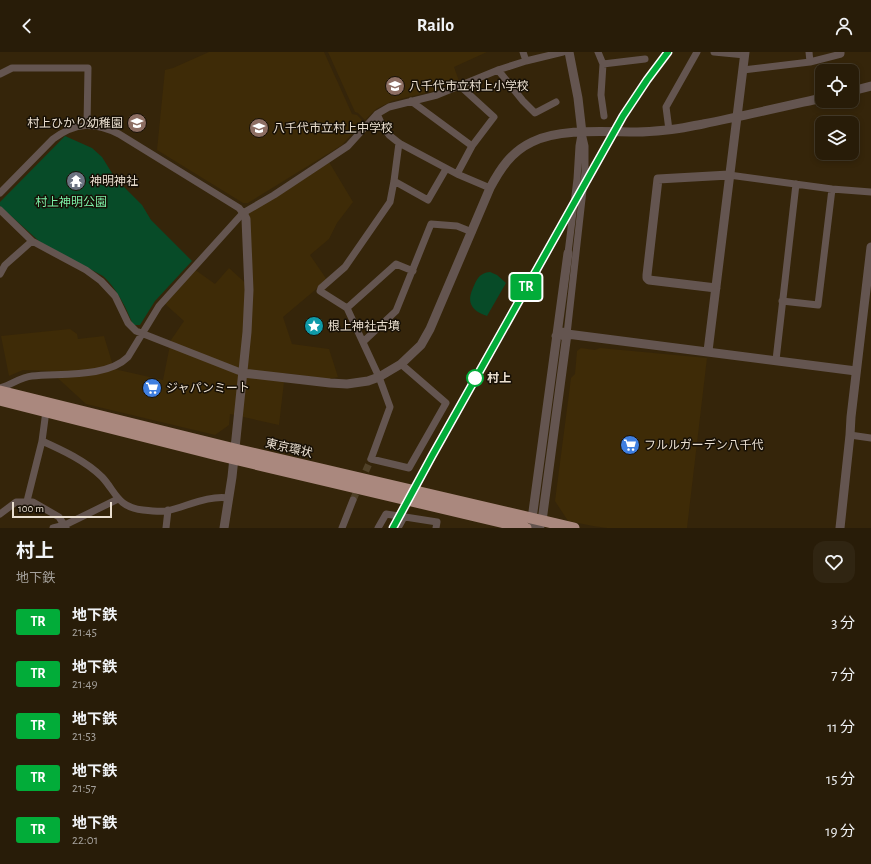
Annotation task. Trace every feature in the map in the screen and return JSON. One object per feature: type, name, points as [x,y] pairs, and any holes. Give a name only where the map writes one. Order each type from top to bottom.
[{"type":"highway","name":"東京環状","points":[[0,389],[235,454]]},
{"type":"highway","name":"東京環状","points":[[0,400],[535,525],[574,528]]},
{"type":"street","points":[[523,52],[526,61]]},
{"type":"street","points":[[0,389],[32,376],[73,374],[118,366],[128,357],[141,333],[159,306],[243,212],[274,195],[348,146],[369,121],[377,114],[389,107],[437,95],[498,70],[526,61],[563,52]]},
{"type":"street","points":[[535,525],[566,334],[585,172],[585,146],[569,52]]},
{"type":"street","points":[[598,52],[602,64],[601,95],[604,116]]},
{"type":"street","points":[[669,130],[666,106],[696,52]]},
{"type":"street","points":[[708,351],[745,53],[714,52]]},
{"type":"street","points":[[809,52],[810,62]]},
{"type":"street","points":[[743,70],[810,62],[841,54],[841,52]]},
{"type":"street","points":[[602,64],[645,59]]},
{"type":"street","points":[[0,74],[12,68],[88,68],[87,125]]},
{"type":"street","points":[[498,70],[523,101],[535,113],[556,102]]},
{"type":"street","points":[[457,174],[472,146],[494,117],[459,85]]},
{"type":"street","points":[[859,89],[871,86]]},
{"type":"street","points":[[0,210],[32,241],[86,270],[101,281],[115,296],[128,323],[132,328],[141,333],[243,373],[335,384],[356,383],[379,377],[401,364],[421,345],[430,329],[490,188],[499,171],[513,154],[531,142],[546,136],[563,134],[669,130],[738,117],[815,100]]},
{"type":"street","points":[[411,101],[472,146]]},
{"type":"street","points":[[377,114],[383,127],[389,135],[399,143],[446,169],[490,188]]},
{"type":"street","points":[[0,193],[61,133],[87,125],[100,127],[119,134],[239,208],[243,212],[246,219],[249,290],[247,332],[230,498],[224,528]]},
{"type":"street","points":[[535,525],[557,333],[577,179],[578,146],[582,133]]},
{"type":"street","points":[[399,143],[390,202],[345,267],[321,288],[320,291],[347,308],[379,377],[390,407],[371,459],[409,468],[446,403],[401,364]]},
{"type":"street","points":[[394,181],[428,200],[446,169]]},
{"type":"street","points":[[716,288],[649,280],[647,278],[658,178],[729,175],[832,189],[871,192]]},
{"type":"street","points":[[776,360],[796,184]]},
{"type":"street","points":[[782,301],[818,304],[832,189]]},
{"type":"street","points":[[363,342],[396,310],[431,224],[457,226],[472,232]]},
{"type":"street","points":[[0,274],[4,265],[32,241]]},
{"type":"street","points":[[840,528],[856,371],[871,247]]},
{"type":"street","points":[[347,308],[396,264],[412,271]]},
{"type":"street","points":[[557,333],[856,371]]},
{"type":"street","points":[[27,501],[42,441],[46,411]]},
{"type":"street","points":[[850,435],[871,438]]},
{"type":"street","points":[[42,441],[88,466],[102,477],[118,499],[124,504],[140,510],[157,512],[201,500],[223,497],[230,498]]},
{"type":"street","points":[[53,528],[65,527],[118,499]]},
{"type":"street","points":[[342,528],[353,500]]},
{"type":"street","points":[[0,514],[16,502],[33,502],[59,517],[65,527]]},
{"type":"street","points":[[166,528],[168,510]]},
{"type":"street","points":[[378,528],[386,514],[437,522],[436,528]]},
{"type":"street","points":[[398,528],[404,517]]},
{"type":"shaded area","name":"八千代市立村上中学校","points":[[209,52],[324,52],[352,114],[357,115],[363,121],[342,145],[248,203],[243,203],[157,150],[165,70]]},
{"type":"shaded area","name":"八千代市立村上小学校","points":[[328,52],[487,52],[454,67],[459,81],[433,91],[392,101],[376,109],[365,120],[355,112]]},
{"type":"shaded area","points":[[329,162],[353,202],[337,223],[329,239],[310,255],[327,280],[283,317],[292,344],[329,349],[338,377],[329,379],[285,373],[279,425],[230,414],[229,425],[215,435],[86,404],[50,371],[23,370],[9,376],[1,336],[70,329],[77,334],[78,339],[104,336],[114,369],[163,380],[171,340],[184,321],[164,303],[194,269],[215,284],[229,268],[251,288],[251,239],[249,213]]},
{"type":"shaded area","points":[[581,348],[595,350],[600,348],[707,358],[687,528],[607,528],[568,521],[555,501],[571,378],[575,374],[577,351]]},
{"type":"green space","name":"村上神明公園","points":[[65,136],[92,148],[102,157],[115,178],[142,205],[151,220],[192,261],[155,301],[140,325],[133,325],[121,299],[103,276],[40,242],[0,206],[0,202]]},
{"type":"green space","points":[[490,272],[497,275],[506,283],[487,316],[474,309],[470,302],[470,298],[479,277]]},
{"type":"tunnel","points":[[353,500],[371,459]]},
{"type":"railway","points":[[393,528],[623,116],[647,79],[668,52]]},
{"type":"metro line","name":"TR","points":[[393,528],[623,116],[668,52]]},
{"type":"place","name":"八千代市立村上小学校","points":[[395,86]]},
{"type":"place","name":"村上ひかり幼稚園","points":[[137,123]]},
{"type":"place","name":"八千代市立村上中学校","points":[[259,128]]},
{"type":"place","name":"神明神社","points":[[76,181]]},
{"type":"place","name":"根上神社古墳","points":[[314,326]]},
{"type":"place","name":"村上","points":[[475,378]]},
{"type":"place","name":"ジャパンミート","points":[[152,388]]},
{"type":"place","name":"フルルガーデン八千代","points":[[630,445]]}]
